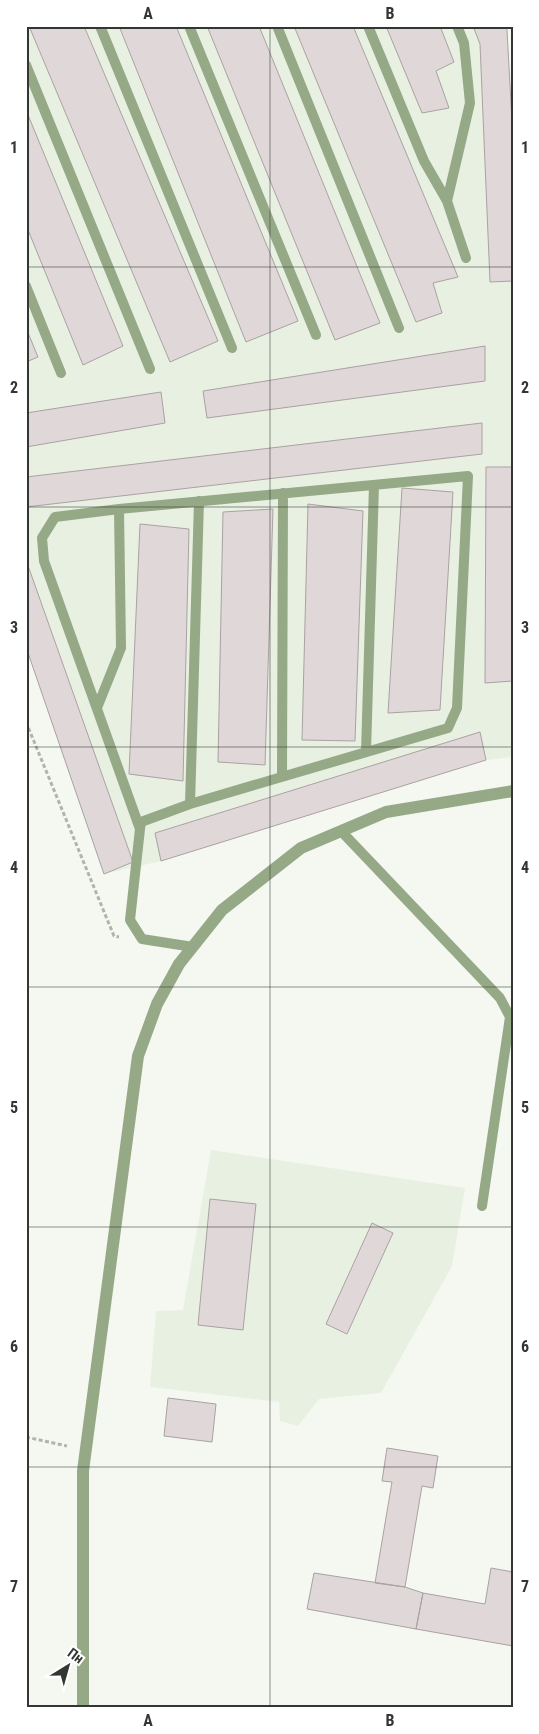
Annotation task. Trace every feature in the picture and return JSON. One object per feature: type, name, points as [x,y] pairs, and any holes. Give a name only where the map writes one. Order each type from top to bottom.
[{"type":"street","points":[[83,1708],[83,1471],[138,1056],[157,1004],[179,964],[222,910],[301,848],[386,812],[513,792]]},
{"type":"lane","points":[[100,26],[232,348]]},
{"type":"lane","points":[[189,26],[316,335]]},
{"type":"lane","points":[[277,26],[398,328]]},
{"type":"lane","points":[[368,26],[424,161],[447,201],[466,258]]},
{"type":"lane","points":[[447,201],[470,102],[464,43],[457,26]]},
{"type":"lane","points":[[26,65],[150,369]]},
{"type":"lane","points":[[26,286],[61,373]]},
{"type":"lane","points":[[140,829],[44,562],[42,538],[55,517],[199,501],[468,476],[457,708],[448,728],[190,804],[141,822],[130,920],[142,939],[193,947]]},
{"type":"lane","points":[[366,752],[374,485]]},
{"type":"lane","points":[[282,777],[283,493]]},
{"type":"lane","points":[[190,804],[199,501]]},
{"type":"lane","points":[[97,708],[122,648],[120,509]]},
{"type":"lane","points":[[341,831],[500,998],[510,1017],[482,1206]]},
{"type":"path","points":[[26,722],[114,936],[142,939]]},
{"type":"path","points":[[26,1437],[86,1449]]},
{"type":"shaded area","points":[[26,26],[506,26],[513,140],[513,757],[486,760],[161,861],[104,874],[26,647]]},
{"type":"shaded area","points":[[211,1150],[465,1188],[452,1266],[381,1393],[319,1399],[298,1426],[280,1421],[279,1402],[150,1387],[156,1311],[183,1310]]},
{"type":"building","points":[[29,26],[84,26],[218,341],[170,362]]},
{"type":"building","points":[[119,26],[176,26],[298,321],[246,342]]},
{"type":"building","points":[[207,26],[259,26],[380,323],[335,340]]},
{"type":"building","points":[[294,26],[353,26],[458,277],[433,283],[442,313],[416,322]]},
{"type":"building","points":[[386,26],[440,26],[454,62],[436,71],[449,108],[422,113]]},
{"type":"building","points":[[473,26],[506,26],[507,30],[513,140],[513,281],[490,282],[480,44]]},
{"type":"building","points":[[26,110],[123,346],[83,365],[26,225]]},
{"type":"building","points":[[26,328],[38,357],[26,362]]},
{"type":"building","points":[[485,346],[485,381],[207,418],[203,391]]},
{"type":"building","points":[[161,392],[165,423],[26,447],[26,413]]},
{"type":"building","points":[[482,423],[482,454],[26,507],[26,477]]},
{"type":"building","points":[[486,467],[513,467],[513,681],[485,683]]},
{"type":"building","points":[[402,488],[453,492],[440,710],[388,713]]},
{"type":"building","points":[[308,504],[363,511],[355,741],[302,740]]},
{"type":"building","points":[[273,509],[265,765],[218,762],[223,512]]},
{"type":"building","points":[[140,524],[189,529],[183,781],[129,774]]},
{"type":"building","points":[[26,560],[133,862],[104,874],[26,647]]},
{"type":"building","points":[[480,732],[486,760],[161,861],[155,833]]},
{"type":"building","points":[[210,1199],[256,1204],[243,1330],[198,1325]]},
{"type":"building","points":[[372,1223],[393,1233],[347,1334],[326,1324]]},
{"type":"building","points":[[168,1398],[216,1404],[212,1442],[164,1436]]},
{"type":"building","points":[[387,1448],[438,1456],[433,1488],[422,1486],[405,1587],[375,1583],[392,1482],[382,1481]]},
{"type":"building","points":[[491,1568],[513,1572],[513,1646],[416,1629],[423,1593],[485,1604]]},
{"type":"building","points":[[314,1573],[405,1587],[423,1593],[416,1629],[307,1609]]}]
